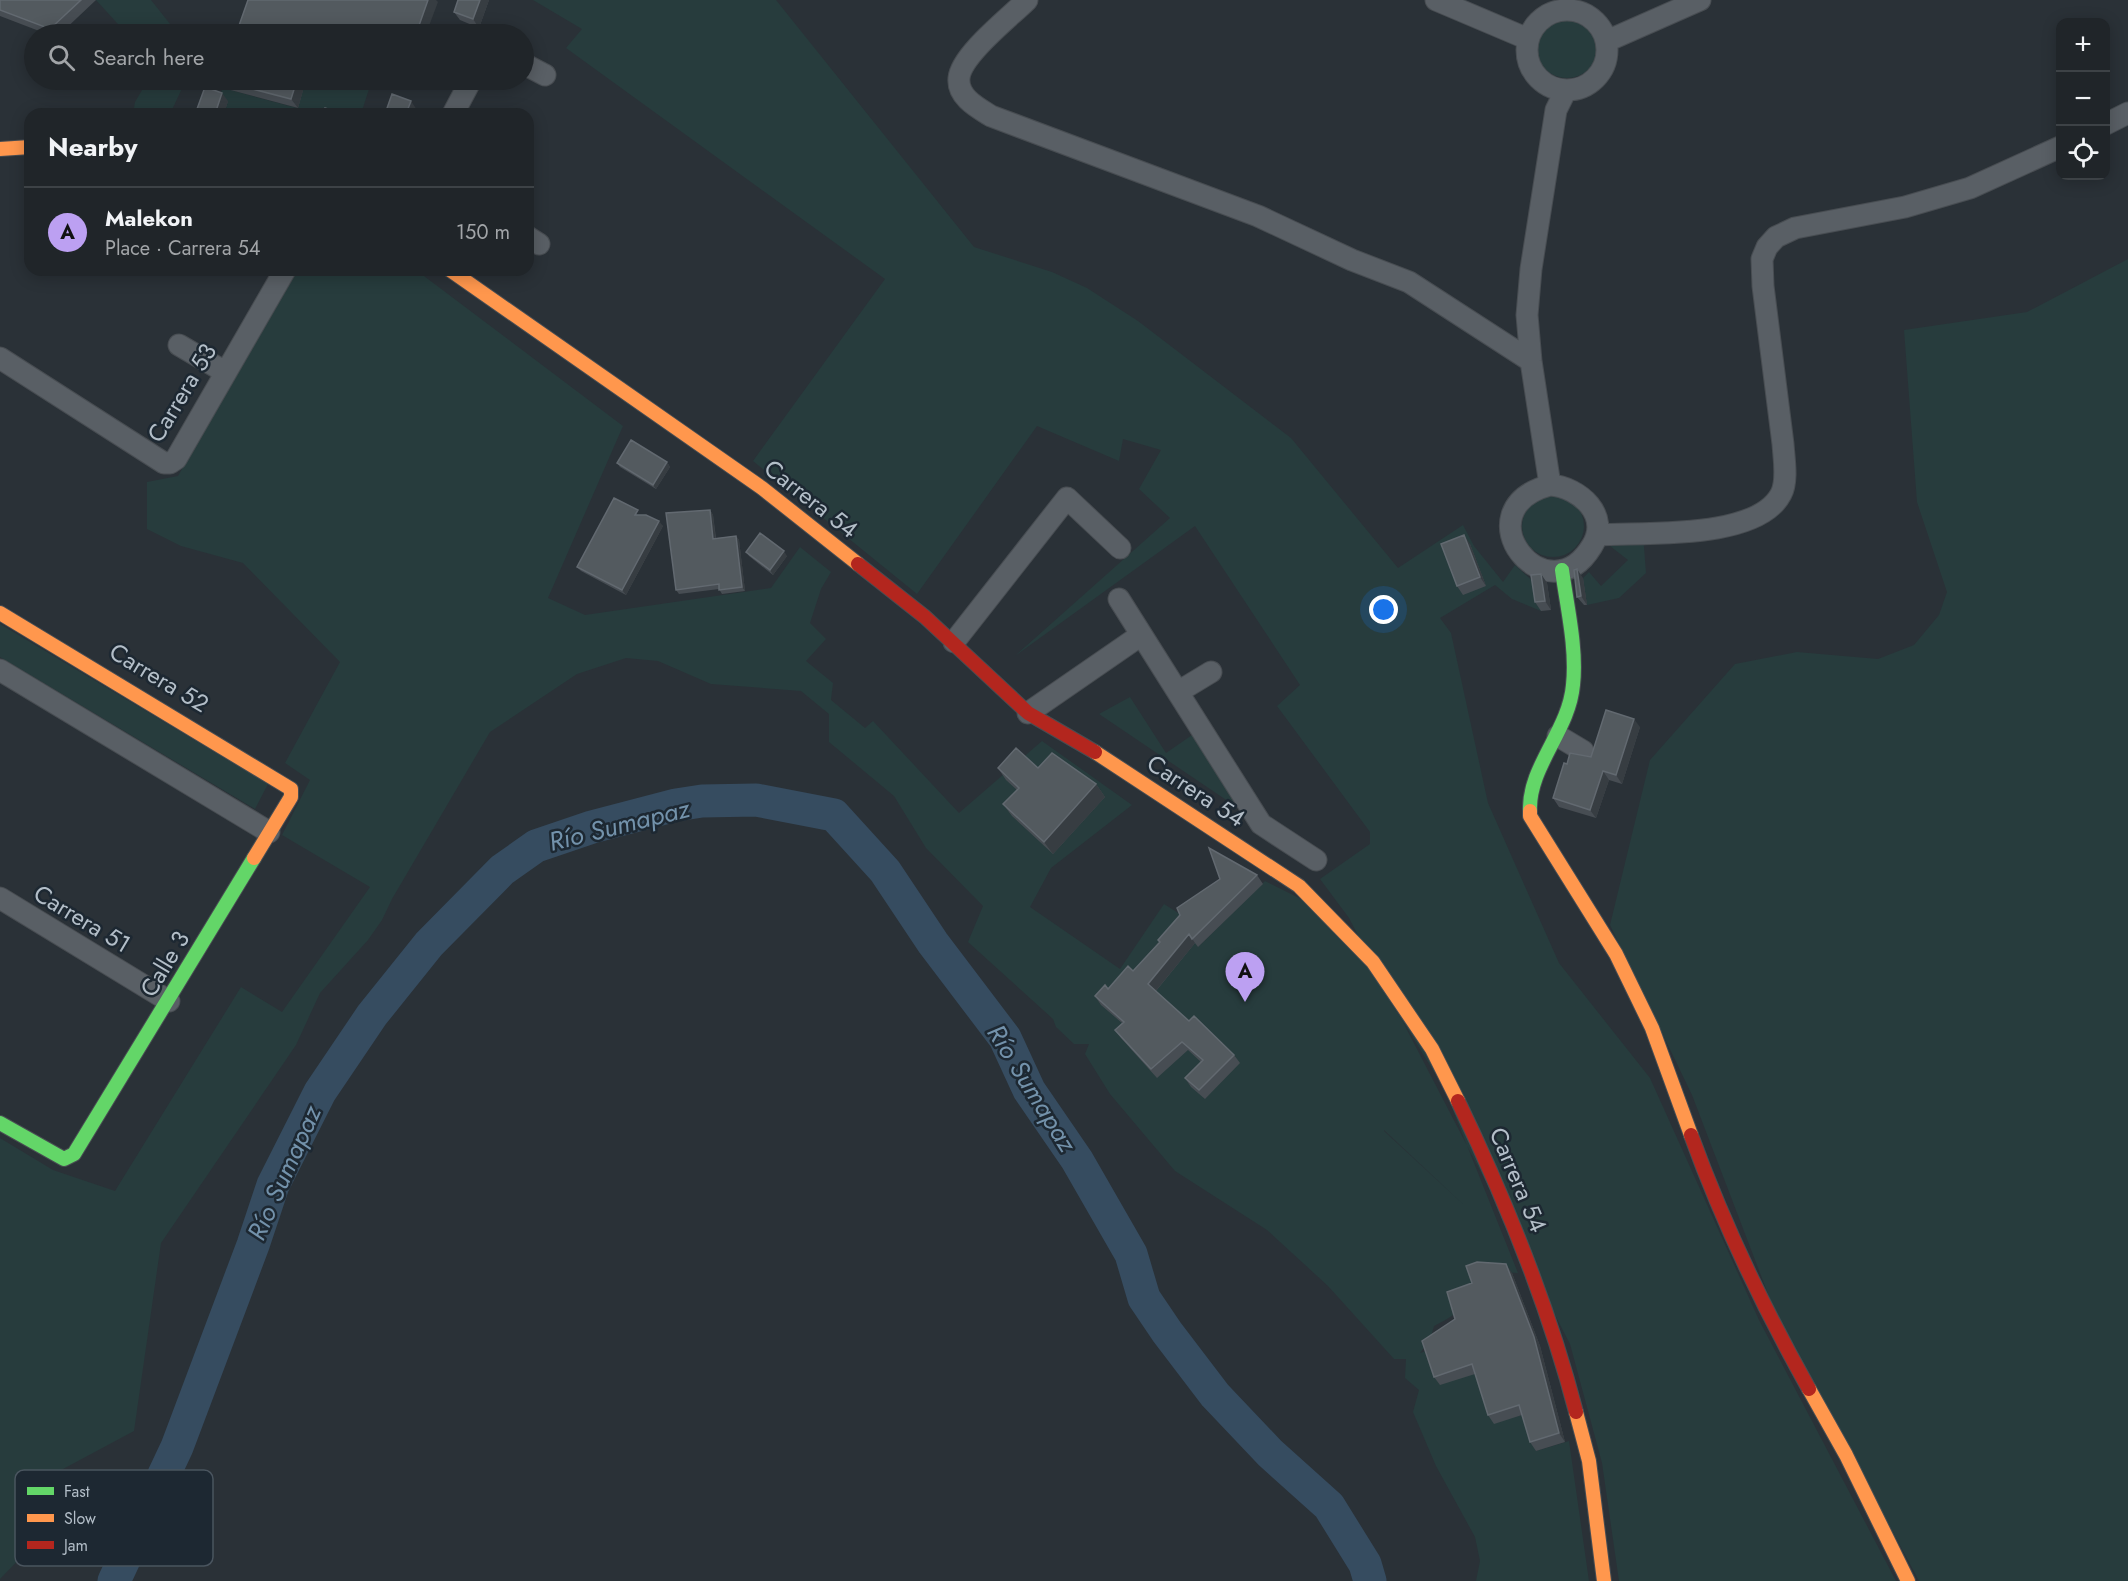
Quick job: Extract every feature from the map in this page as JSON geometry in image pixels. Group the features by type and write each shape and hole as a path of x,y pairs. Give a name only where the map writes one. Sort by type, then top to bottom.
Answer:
{"street":[{"path":"1027,0 964,64 959,79 963,93 975,106 991,116 1258,216 1352,260 1409,282 1531,361"},
{"path":"1436,0 1528,39"},
{"path":"1607,41 1700,0"},
{"path":"1567,9 1582,12 1594,19 1603,30 1607,41 1608,53 1603,68 1594,80 1581,88 1566,90 1552,88 1539,79 1530,67 1526,52 1528,39 1534,26 1547,14 1567,9"},
{"path":"534,69 545,75"},
{"path":"456,108 466,90"},
{"path":"1550,485 1531,361 1527,315 1531,269 1556,110 1566,90"},
{"path":"2110,122 2128,113"},
{"path":"0,149 24,147"},
{"path":"1598,535 1701,530 1741,525 1759,517 1772,507 1782,492 1783,444 1763,286 1762,259 1776,237 1795,228 1905,207 1970,188 2056,149"},
{"name":"Carrera 53","path":"0,358 164,463 170,464 176,459 281,276"},
{"name":"Carrera 54","path":"459,276 762,488 954,642 1028,713 1103,757 1299,886 1373,962 1432,1049 1495,1178 1557,1340 1589,1461 1604,1581"},
{"path":"179,345 225,372"},
{"path":"1550,485 1574,490 1583,497 1598,523 1598,535 1586,556 1562,570 1548,571 1535,567 1523,559 1515,548 1511,534 1511,520 1520,502 1536,489 1550,485"},
{"path":"954,642 1067,498 1120,548"},
{"path":"1562,570 1570,628 1573,686 1558,736 1539,768 1529,794 1530,816 1616,954 1652,1028 1706,1177 1766,1312 1846,1455 1908,1581"},
{"path":"1119,599 1261,824 1316,860"},
{"name":"Carrera 52","path":"0,613 291,789"},
{"path":"1028,713 1142,635"},
{"path":"0,670 268,832"},
{"path":"1178,692 1211,672"},
{"path":"1558,736 1583,751"},
{"name":"Calle 3","path":"0,1123 64,1159 70,1158 169,1001 291,797 291,789"},
{"name":"Carrera 51","path":"0,898 169,1001"}],"green space":[{"path":"96,0 151,0 170,24 118,24"},
{"path":"533,0 776,0 974,247 1052,272 1087,288 1138,321 1291,438 1398,568 1463,525 1474,546 1503,582 1515,565 1538,586 1541,611 1512,599 1495,585 1440,618 1451,633 1488,803 1559,963 1650,1078 1759,1320 1896,1581 1619,1581 1602,1463 1570,1344 1349,918 1320,879 1370,844 1370,832 1277,706 1300,685 1195,526 1015,656 1170,518 1139,489 1161,450 1123,439 1119,461 1037,426 917,594 753,461 885,279 566,48 582,29"},
{"path":"1561,16 1573,16 1589,25 1596,35 1598,47 1596,59 1589,69 1573,78 1561,78 1550,73 1541,64 1536,53 1536,41 1541,30 1550,21"},
{"path":"142,90 181,90 173,108 134,108"},
{"path":"222,90 230,90 297,108 226,108 228,101 218,98"},
{"path":"303,90 369,90 363,108 297,108"},
{"path":"2128,259 2128,1581 1919,1581 1773,1307 1692,1095 1610,925 1650,760 1735,664 1797,652 1878,659 1914,645 1939,615 1947,592 1917,502 1904,330 2027,312"},
{"path":"295,276 424,276 623,426 548,598 585,615 771,588 800,547 831,572 821,589 810,623 826,639 806,661 833,683 831,700 865,728 873,721 959,813 1042,741 1132,805 1051,868 1030,907 1120,969 1164,904 1183,916 1198,947 1265,881 1307,902 1366,962 1444,1088 1518,1273 1483,1271 1472,1298 1460,1311 1434,1326 1430,1340 1420,1353 1429,1350 1474,1361 1494,1423 1525,1414 1536,1451 1569,1441 1589,1581 1476,1581 1480,1561 1475,1537 1436,1466 1413,1412 1419,1390 1405,1378 1406,1359 1394,1359 1328,1286 1267,1230 1175,1171 1110,1094 1085,1054 1089,1044 1074,1044 1056,1027 1053,1019 968,942 983,906 926,848 894,796 829,742 829,714 801,691 711,684 658,661 626,658 577,674 490,732 382,920 368,940 320,993 296,1045 161,1243 134,1431 61,1470 15,1470 15,1563 0,1579 0,1138 53,1170 115,1191 241,987 282,1012 370,887 282,835 310,780 285,763 340,662 243,563 181,546 147,529 147,482 178,476","holes":["1384,1130 1465,1206 1384,1131"]},
{"path":"1553,495 1570,500 1575,504 1579,509 1584,526 1579,543 1575,548 1570,552 1553,557 1536,552 1531,548 1527,543 1522,526 1527,509 1531,504 1536,500"},
{"path":"1643,534 1646,573 1619,598 1587,605 1583,578 1589,572 1601,586 1628,560 1610,546 1615,535"},
{"path":"0,624 268,784 255,809 0,657"},
{"path":"1130,697 1166,753 1195,733 1247,814 1099,714"}],"building":[{"path":"0,0 81,0 55,24 37,24 0,10"},
{"path":"248,0 428,0 420,24 240,24"},
{"path":"458,0 480,0 473,19 454,12"},
{"path":"204,90 222,93 217,108 197,108"},
{"path":"256,90 294,90 291,99"},
{"path":"392,94 411,101 408,108 387,108"},
{"path":"631,440 667,462 653,485 617,463"},
{"path":"614,498 638,510 635,515 646,515 659,521 622,590 577,567"},
{"path":"710,510 713,539 736,536 742,587 719,590 719,584 676,590 666,513"},
{"path":"760,533 784,551 770,570 746,552"},
{"path":"1464,535 1480,577 1457,586 1441,544"},
{"path":"1577,569 1581,596 1577,597 1574,570"},
{"path":"1541,574 1545,601 1535,602 1531,575"},
{"path":"1606,710 1634,719 1616,775 1603,771 1590,810 1553,798 1564,763 1567,764 1570,753 1591,757"},
{"path":"1016,748 1038,768 1052,753 1096,784 1044,842 1003,804 1019,788 998,768"},
{"path":"1209,848 1257,875 1192,939 1189,934 1148,984 1189,1021 1194,1016 1234,1055 1199,1090 1185,1078 1203,1060 1182,1042 1151,1069 1115,1030 1124,1022 1095,996 1105,985 1108,989 1128,966 1133,971 1160,942 1158,940 1180,915 1177,908 1220,879"},
{"path":"1477,1262 1506,1264 1534,1337 1559,1433 1530,1442 1519,1405 1488,1415 1472,1364 1434,1377 1422,1341 1455,1319 1447,1292 1472,1283 1466,1266"}],"waterway":[{"name":"Río Sumapaz","path":"166,1470 177,1447 253,1245 273,1185 320,1092 372,1015 429,944 502,870 536,846 592,827 676,805 702,801 756,800 834,815 885,871 933,943 1005,1038 1029,1090 1077,1160 1131,1254 1144,1298 1167,1332 1215,1395 1270,1453 1329,1506 1365,1564 1370,1581"},
{"name":"Río Sumapaz","path":"114,1581 121,1566"}],"traffic: fast":[{"path":"1530,811 1535,779 1564,718 1573,685 1573,642 1562,570"},
{"path":"0,1123 64,1159 74,1154 254,858"}],"traffic: slow":[{"path":"0,149 24,147"},
{"path":"459,276 762,488 858,564"},
{"path":"0,613 291,789 291,797 254,858"},
{"path":"1095,752 1299,886 1373,962 1432,1049 1458,1101"},
{"path":"1530,811 1530,816 1616,954 1652,1028 1691,1135"},
{"path":"1809,1389 1846,1455 1908,1581"},
{"path":"1576,1412 1589,1461 1604,1581"}],"traffic: jam":[{"path":"858,564 925,617 1028,713 1095,752"},
{"path":"1458,1101 1493,1177 1539,1293 1576,1412"},
{"path":"1691,1135 1716,1200 1745,1264 1809,1389"}],"place":[{"name":"Malekon","path":"1245,1002"}]}
